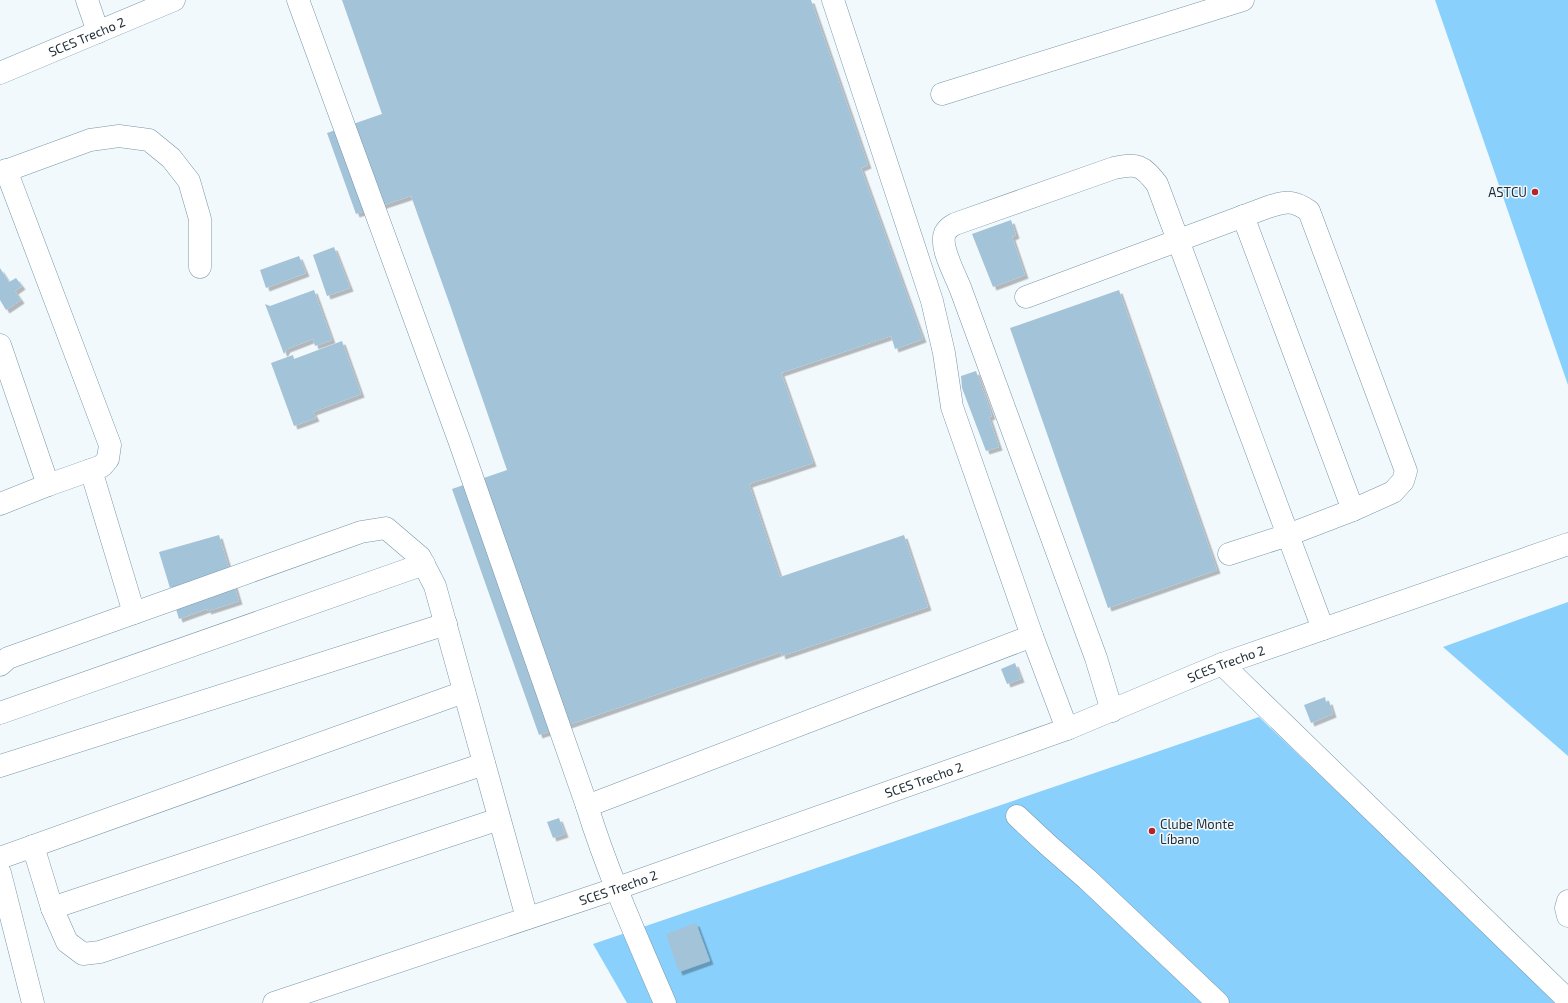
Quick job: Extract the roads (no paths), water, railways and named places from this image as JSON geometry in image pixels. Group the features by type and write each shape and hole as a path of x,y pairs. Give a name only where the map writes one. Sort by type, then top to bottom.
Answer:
{"street":[{"path":"87,0 98,32"},
{"name":"SCES Trecho 2","path":"0,73 174,0"},
{"path":"298,0 456,433 599,847 665,1003"},
{"path":"833,0 932,301 944,353 952,407 1032,636 1067,729"},
{"path":"942,94 1243,0"},
{"path":"0,504 102,466 108,459 110,445 3,171 90,140 119,136 149,140 171,158 188,181 200,219 200,267"},
{"path":"1112,711 1096,658 964,298 946,253 943,240 946,231 954,224 1114,168 1127,165 1138,166 1146,171 1157,184 1323,629"},
{"path":"1026,297 1243,216 1285,202 1298,203 1309,211 1406,471 1403,481 1393,492 1353,510 1288,535 1229,554"},
{"path":"1243,216 1353,510"},
{"path":"0,345 48,485"},
{"path":"91,470 134,613"},
{"path":"0,664 8,658 362,532 386,528 420,557 435,586 527,918"},
{"name":"SCES Trecho 2","path":"274,1003 616,889 1067,729 1222,664 1568,544"},
{"path":"0,713 424,564"},
{"path":"0,766 446,624"},
{"path":"586,806 1032,636"},
{"path":"1222,664 1568,1000"},
{"path":"0,858 464,692"},
{"path":"52,908 484,764"},
{"path":"1017,816 1048,846 1093,884 1218,1003"},
{"path":"33,846 52,908 67,942 83,954 100,952 499,819"},
{"path":"0,873 34,1003"},
{"path":"1568,901 1566,908 1568,916"}],"place":[{"name":"ASTCU","path":"1535,192"},
{"name":"Clube Monte Líbano","path":"1152,831"}]}
